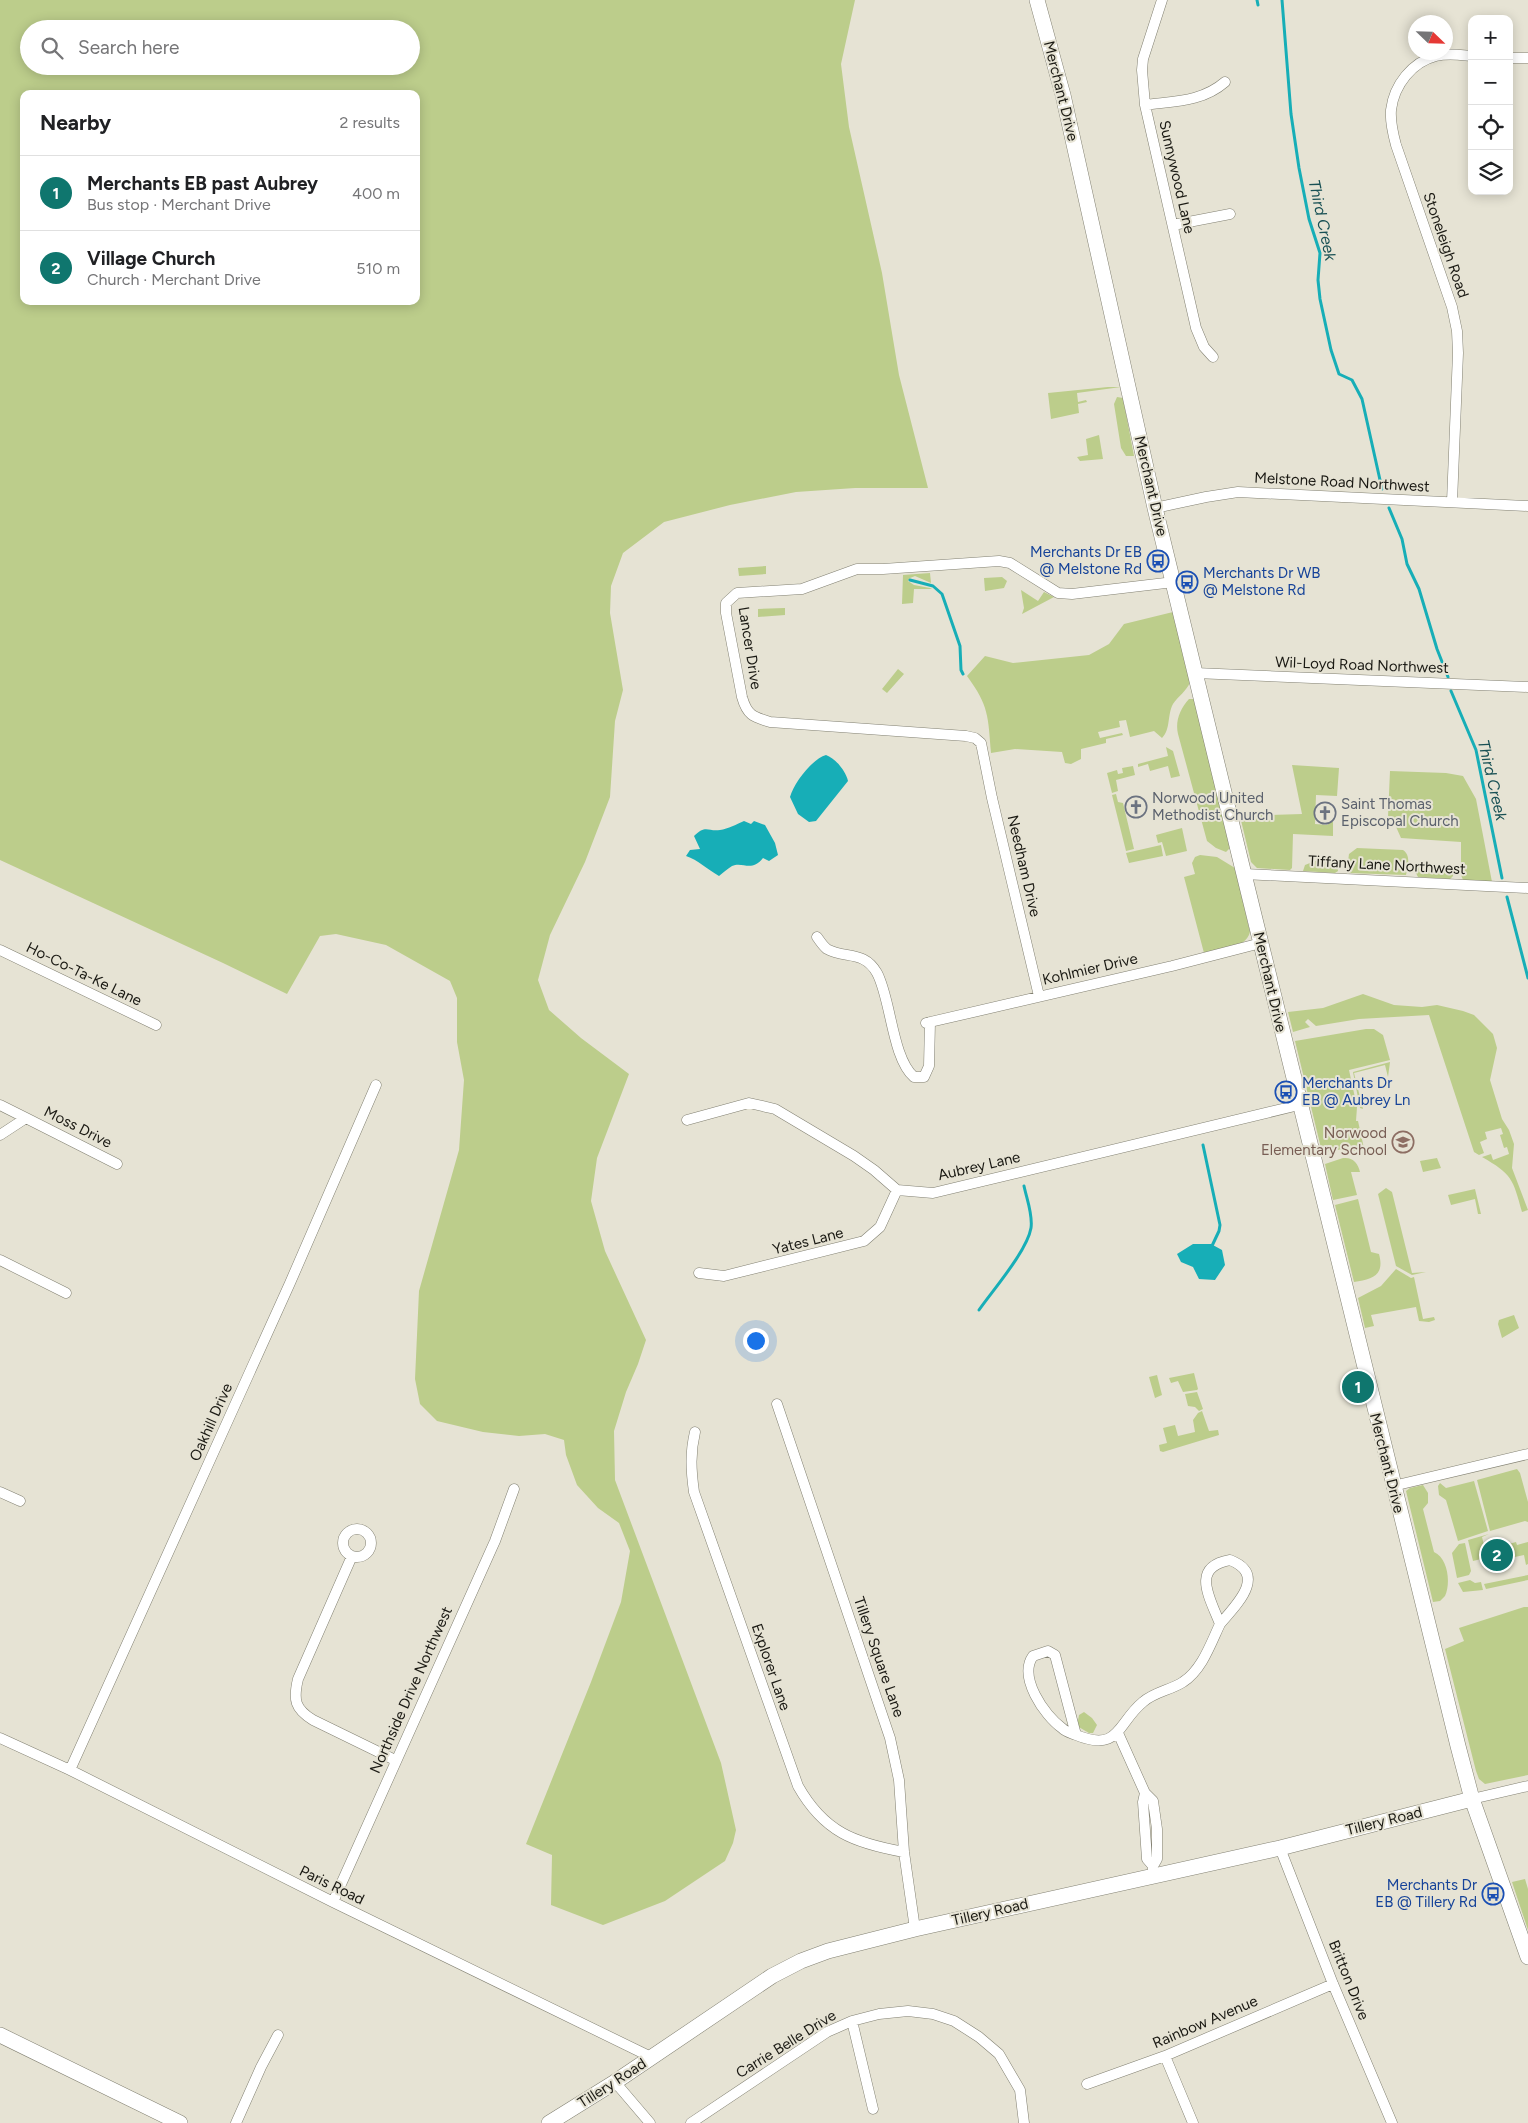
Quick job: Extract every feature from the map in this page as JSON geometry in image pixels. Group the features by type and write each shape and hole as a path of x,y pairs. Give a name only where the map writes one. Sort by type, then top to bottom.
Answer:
{"main road":[{"name":"Merchant Drive","path":"1037,0 1063,95 1195,673 1393,1486 1472,1799 1528,1957"},
{"name":"Tillery Road","path":"549,2123 615,2082 772,1976 801,1961 854,1944 1153,1871 1280,1848 1472,1799"},
{"path":"0,2035 180,2123"}],"street":[{"name":"Sunnywood Lane","path":"1162,0 1143,59 1142,70 1146,105 1196,328 1204,347 1213,357"},
{"name":"Stoneleigh Road","path":"1452,502 1458,352 1457,331 1452,308 1396,145 1391,124 1391,110 1399,85 1415,67 1428,59 1438,56 1468,56"},
{"path":"1513,58 1528,58"},
{"path":"1146,105 1203,96 1225,82"},
{"path":"1173,225 1230,214"},
{"name":"Melstone Road Northwest","path":"1156,508 1234,492 1528,506"},
{"name":"Lancer Drive","path":"981,743 975,738 966,736 770,722 752,716 745,709 742,697 726,604 737,594 802,589 856,569 883,569 999,561 1010,563 1058,593 1072,594 1174,582"},
{"name":"Wil-Loyd Road Northwest","path":"1195,673 1528,687"},
{"name":"Needham Drive","path":"981,743 1039,996"},
{"name":"Tiffany Lane Northwest","path":"1244,874 1528,888"},
{"name":"Kohlmier Drive","path":"817,937 825,948 861,958 876,972 904,1064 914,1077 924,1077 929,1066 928,1022 1172,966 1261,943"},
{"name":"Ho-Co-Ta-Ke Lane","path":"0,950 156,1024"},
{"name":"Oakhill Drive","path":"70,1770 290,1283 376,1085"},
{"path":"687,1120 749,1103 775,1109 854,1156 897,1190"},
{"path":"0,1105 26,1118"},
{"name":"Aubrey Lane","path":"897,1190 933,1192 1299,1105"},
{"name":"Moss Drive","path":"0,1135 26,1118 117,1164"},
{"name":"Yates Lane","path":"699,1273 724,1276 864,1241 880,1227 897,1190"},
{"path":"0,1260 66,1293"},
{"name":"Tillery Square Lane","path":"777,1404 885,1718 899,1780 904,1852 915,1929"},
{"name":"Explorer Lane","path":"695,1432 690,1469 694,1492 798,1786 806,1800 817,1813 843,1834 875,1847 904,1852"},
{"path":"1393,1486 1528,1454"},
{"name":"Northside Drive Northwest","path":"333,1902 395,1760 495,1541 514,1489"},
{"path":"0,1492 20,1501"},
{"path":"352,1556 298,1679 294,1693 296,1704 303,1714 313,1720 395,1760"},
{"path":"1076,1735 1055,1655 1048,1651 1033,1656 1029,1668 1035,1696 1052,1721 1064,1730 1076,1735 1100,1741 1118,1733 1141,1703 1150,1696 1185,1681 1196,1669 1220,1624 1241,1600 1248,1579 1247,1570 1242,1565 1230,1560 1217,1562 1208,1571 1205,1578 1206,1587 1220,1624"},
{"path":"1118,1733 1145,1793 1143,1802 1147,1859 1153,1871"},
{"name":"Paris Road","path":"0,1738 70,1770 333,1902 651,2057"},
{"path":"1472,1799 1528,1786"},
{"name":"Britton Drive","path":"1280,1848 1333,1984 1392,2123"},
{"name":"Rainbow Avenue","path":"1087,2084 1164,2056 1333,1984"},
{"name":"Carrie Belle Drive","path":"690,2123 827,2032 852,2021 879,2014 908,2011 933,2014 954,2022 979,2037 1000,2054 1020,2090 1024,2123"},
{"path":"852,2021 873,2109"},
{"path":"236,2123 260,2067 278,2035"},
{"path":"1164,2056 1193,2123"},
{"path":"615,2082 650,2123"}],"green space":[{"path":"0,0 855,0 841,64 849,127 882,273 899,375 928,488 855,488 796,492 730,505 664,522 623,553 611,586 610,613 623,690 615,721 610,797 585,862 550,935 538,980 549,1010 581,1038 629,1074 597,1158 591,1201 605,1251 646,1340 626,1392 614,1431 615,1480 721,1763 736,1830 733,1843 725,1861 665,1901 603,1925 551,1905 552,1855 526,1844 621,1602 630,1551 619,1523 598,1508 577,1485 566,1455 564,1440 545,1434 519,1436 483,1432 437,1421 420,1404 415,1379 419,1291 459,1150 464,1080 457,1042 457,998 450,981 386,945 336,934 320,936 287,994 0,860"},
{"path":"1121,387 1077,393 1078,402 1086,400 1087,402 1078,404 1079,413 1051,419 1048,393"},
{"path":"1117,397 1123,398 1134,456 1126,456 1121,448 1114,404"},
{"path":"1099,435 1103,459 1080,461 1077,457 1088,455 1086,439"},
{"path":"766,566 766,574 739,576 738,568"},
{"path":"930,573 931,583 915,576 908,581 914,585 932,589 914,589 913,603 902,604 903,575"},
{"path":"1002,577 1007,581 1004,588 985,591 984,578"},
{"path":"1021,590 1038,601 1044,592 1054,597 1022,614 1024,608"},
{"path":"785,608 785,615 758,617 758,609"},
{"path":"1173,612 1190,682 1173,704 1167,730 1162,738 1154,731 1130,737 1126,720 1119,721 1120,727 1098,732 1100,738 1122,733 1123,735 1106,739 1106,743 1081,749 1081,759 1071,764 1065,763 1062,752 1015,749 991,753 986,712 980,695 967,676 985,656 1013,663 1089,655 1109,644 1124,624"},
{"path":"898,669 904,674 887,693 882,689"},
{"path":"1189,699 1194,699 1230,848 1226,852 1216,848 1207,841 1178,734 1177,724 1179,715"},
{"path":"1166,747 1173,751 1180,776 1171,778 1168,766 1150,771 1148,764 1138,767 1138,764 1168,756"},
{"path":"1292,765 1339,768 1337,796 1316,795 1315,824 1328,825 1328,821 1333,822 1333,836 1293,834 1292,868 1290,870 1257,868 1251,862 1239,812 1266,815 1302,814"},
{"path":"1133,766 1135,775 1116,780 1118,791 1112,793 1107,773 1117,770 1118,774 1123,773 1122,768"},
{"path":"1390,771 1446,773 1463,776 1476,799 1492,882 1463,880 1461,875 1461,842 1401,838 1393,820 1388,817"},
{"path":"1116,794 1118,802 1123,803 1134,849 1126,851 1112,795"},
{"path":"1182,828 1187,851 1166,856 1162,842 1158,843 1156,835"},
{"path":"1161,845 1163,856 1129,863 1126,853"},
{"path":"1357,848 1403,850 1408,858 1406,875 1349,873 1347,869 1349,854"},
{"path":"1200,855 1217,857 1235,868 1250,932 1247,938 1237,946 1204,953 1184,877 1195,874 1192,863 1195,857"},
{"path":"1315,861 1337,863 1338,871 1335,873 1303,871 1305,865"},
{"path":"1416,867 1453,869 1453,876 1450,879 1418,877 1415,871"},
{"path":"1363,994 1394,1005 1422,1007 1437,1005 1463,1011 1474,1015 1493,1034 1497,1048 1490,1080 1502,1119 1509,1130 1514,1144 1512,1168 1528,1210 1522,1212 1513,1185 1505,1173 1482,1157 1491,1154 1493,1160 1509,1154 1507,1147 1504,1148 1500,1135 1503,1134 1501,1128 1485,1132 1487,1139 1480,1142 1484,1153 1479,1155 1474,1152 1429,1015 1359,1019 1316,1026 1308,1019 1305,1022 1310,1027 1293,1032 1288,1012 1323,1008"},
{"path":"1374,1029 1383,1035 1390,1060 1349,1070 1357,1107 1356,1121 1358,1121 1365,1153 1362,1155 1348,1149 1322,1152 1295,1041"},
{"path":"1390,1062 1388,1077 1385,1065 1354,1073 1363,1109 1360,1108 1353,1072"},
{"path":"1343,1158 1352,1160 1359,1169 1360,1172 1351,1172 1357,1195 1333,1200 1325,1164"},
{"path":"1437,1158 1441,1168 1423,1172 1420,1161"},
{"path":"1386,1188 1392,1192 1412,1273 1426,1272 1412,1275 1396,1266 1378,1194"},
{"path":"1475,1189 1481,1214 1478,1214 1475,1199 1451,1205 1448,1195"},
{"path":"1358,1199 1371,1252 1379,1254 1380,1267 1376,1275 1371,1278 1354,1282 1335,1205"},
{"path":"1396,1269 1411,1278 1414,1277 1423,1319 1434,1317 1435,1320 1429,1322 1419,1321 1416,1307 1371,1315 1374,1326 1365,1328 1358,1298 1381,1286"},
{"path":"1514,1315 1519,1328 1502,1338 1498,1324 1499,1320"},
{"path":"1194,1373 1197,1390 1183,1392 1178,1381 1171,1383 1169,1378"},
{"path":"1157,1375 1162,1395 1155,1398 1149,1377"},
{"path":"1197,1392 1203,1409 1199,1411 1195,1407 1188,1406 1185,1394"},
{"path":"1202,1411 1209,1431 1218,1430 1219,1435 1163,1452 1160,1451 1159,1445 1167,1443 1163,1428 1175,1425 1178,1436 1195,1432 1193,1420"},
{"path":"1517,1469 1520,1473 1528,1502 1528,1522 1525,1521 1490,1531 1477,1480"},
{"path":"1474,1481 1488,1531 1458,1541 1446,1500 1439,1495 1438,1486 1440,1483 1446,1488"},
{"path":"1423,1485 1428,1493 1428,1503 1423,1509 1434,1552 1439,1555 1445,1565 1448,1578 1445,1596 1440,1601 1433,1602 1406,1491"},
{"path":"1489,1534 1482,1537 1485,1549 1492,1549 1493,1556 1473,1561 1468,1540"},
{"path":"1516,1542 1517,1545 1528,1542 1528,1564 1526,1565 1524,1555 1501,1560 1498,1547"},
{"path":"1465,1543 1471,1571 1469,1575 1457,1578 1452,1553 1459,1544"},
{"path":"1528,1575 1528,1580 1486,1589 1484,1584"},
{"path":"1470,1580 1475,1583 1481,1582 1483,1590 1463,1592 1458,1583"},
{"path":"1528,1607 1528,1775 1485,1784 1479,1779 1476,1771 1445,1649 1464,1641 1459,1628"},
{"path":"1084,1712 1097,1725 1093,1733 1089,1733 1077,1726 1079,1715"},
{"path":"1525,1879 1528,1889 1528,1930 1512,1882"}],"water":[{"path":"826,755 840,765 848,781 816,821 809,822 798,814 790,797 795,785 804,772 815,761"},
{"path":"744,821 751,824 754,821 765,825 775,843 778,855 769,861 763,858 751,866 732,866 719,876 699,862 686,856 690,850 700,849 694,836 701,830 723,829"},
{"path":"1193,1244 1211,1244 1222,1250 1225,1265 1215,1280 1199,1279 1193,1267 1181,1262 1177,1254"}],"waterway":[{"path":"1257,0 1258,5"},
{"name":"Third Creek","path":"1282,0 1291,114 1299,168 1309,219 1320,253 1318,280 1320,299 1331,350 1339,374 1352,380 1362,399 1382,489"},
{"name":"Third Creek","path":"1389,508 1402,539 1407,564 1419,589 1437,649 1448,677"},
{"path":"910,580 933,586 942,594 960,646 961,670 963,674"},
{"name":"Third Creek","path":"1451,691 1476,750 1502,878"},
{"name":"Third Creek","path":"1507,897 1528,978"},
{"path":"1203,1145 1220,1225 1211,1248"},
{"path":"979,1310 1016,1259 1028,1237 1031,1228 1031,1218 1024,1186"}],"place":[{"name":"Merchants Dr EB @ Melstone Rd","path":"1158,561"},
{"name":"Merchants Dr WB @ Melstone Rd","path":"1187,582"},
{"name":"Norwood United Methodist Church","path":"1136,807"},
{"name":"Saint Thomas Episcopal Church","path":"1325,813"},
{"name":"Merchants Dr EB @ Aubrey Ln","path":"1286,1092"},
{"name":"Norwood Elementary School","path":"1403,1142"},
{"name":"Merchants EB past Aubrey","path":"1358,1387"},
{"name":"Village Church","path":"1497,1555"},
{"name":"Merchants Dr EB @ Tillery Rd","path":"1493,1894"}]}
